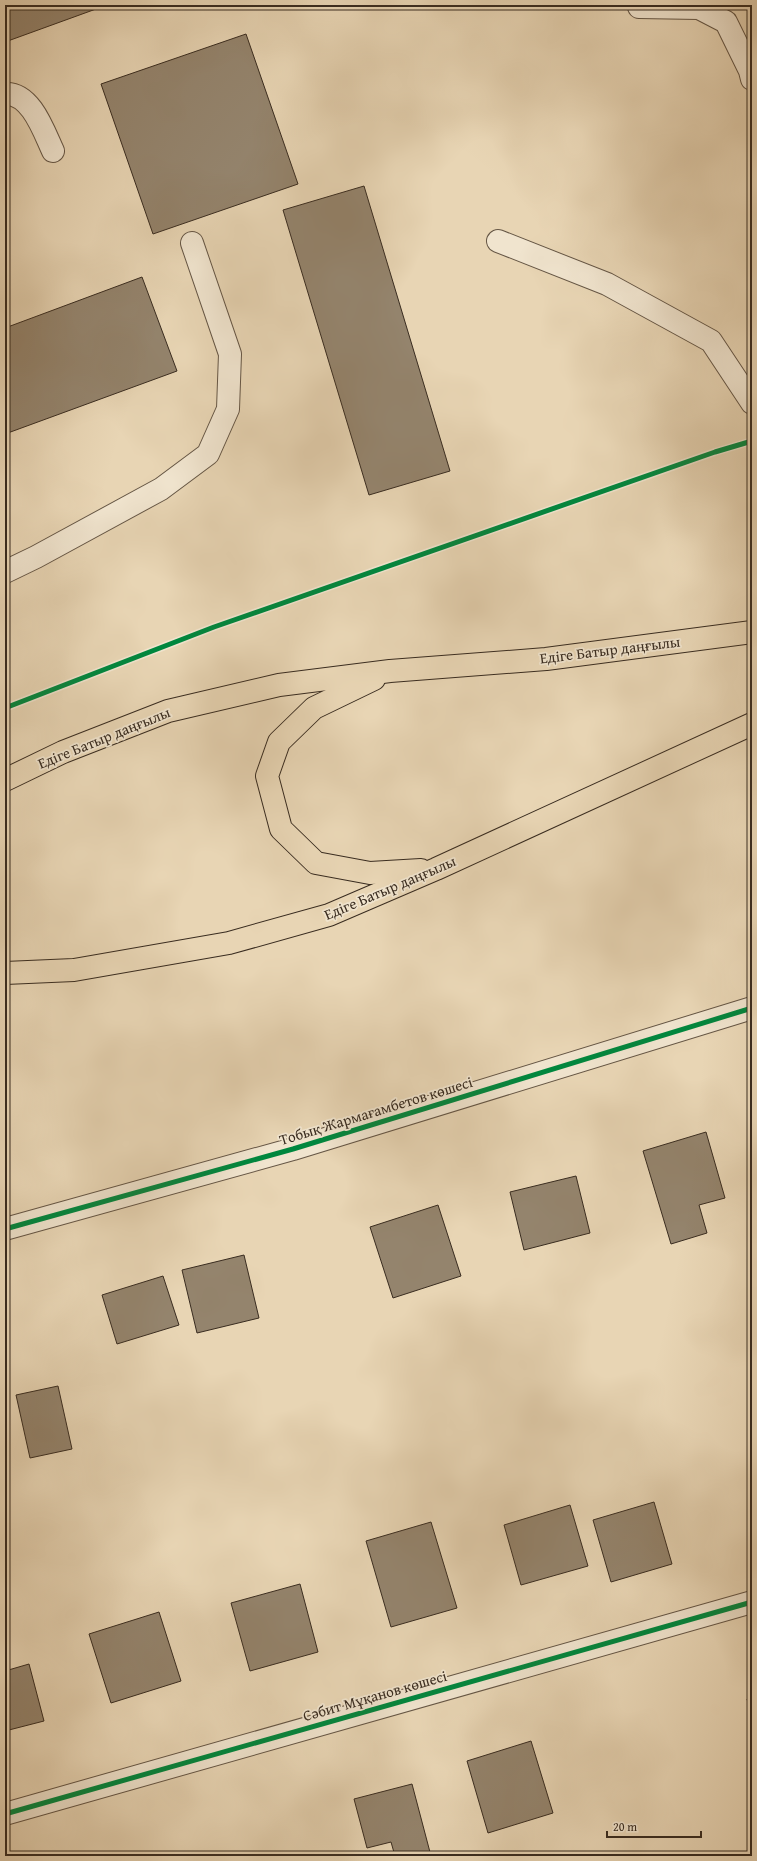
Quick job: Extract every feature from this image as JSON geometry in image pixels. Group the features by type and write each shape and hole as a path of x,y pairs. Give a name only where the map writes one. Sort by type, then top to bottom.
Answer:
{"main road":[{"name":"Едіге Батыр даңғылы","path":"5,780 64,752 168,711 279,685 390,671 546,659 752,632"},
{"path":"390,671 314,708 279,742 267,776 281,829 316,863 370,873 436,869"},
{"name":"Едіге Батыр даңғылы","path":"5,973 74,970 229,944 329,915 436,869 752,724"}],"street":[{"path":"639,7 699,8 726,22 750,71 752,79"},
{"path":"5,94 10,93 29,104 53,151"},
{"path":"498,241 608,284 711,340 752,402"},
{"path":"5,572 36,557 161,489 208,454 228,409 230,354 192,243"},
{"name":"Тобық Жармағамбетов көшесі","path":"5,1229 293,1149 752,1008"},
{"name":"Сәбит Мұқанов көшесі","path":"5,1814 752,1602"}],"building":[{"path":"5,5 107,5 5,42"},
{"path":"246,34 298,184 153,234 101,84"},
{"path":"364,186 450,471 369,495 283,210"},
{"path":"142,277 177,371 5,434 5,328"},
{"path":"706,1132 725,1198 699,1205 707,1233 671,1244 643,1151"},
{"path":"576,1176 590,1233 524,1250 510,1192"},
{"path":"438,1205 461,1276 393,1298 370,1227"},
{"path":"244,1255 259,1318 197,1333 182,1270"},
{"path":"163,1276 179,1325 117,1344 102,1295"},
{"path":"58,1386 72,1449 30,1458 16,1395"},
{"path":"654,1502 672,1564 611,1582 593,1520"},
{"path":"570,1505 588,1566 521,1585 504,1525"},
{"path":"431,1522 457,1608 391,1627 366,1541"},
{"path":"300,1584 318,1652 250,1671 231,1603"},
{"path":"159,1612 181,1681 111,1703 89,1634"},
{"path":"29,1664 44,1721 5,1731 5,1671"},
{"path":"752,1697 752,1717 747,1699"},
{"path":"531,1741 553,1813 488,1833 467,1761"},
{"path":"412,1784 431,1856 395,1856 391,1842 367,1848 354,1799"}],"cycle path":[{"path":"5,708 214,627 715,452 752,441"},
{"path":"5,1229 293,1149 752,1008"},
{"path":"5,1814 752,1602"}]}
